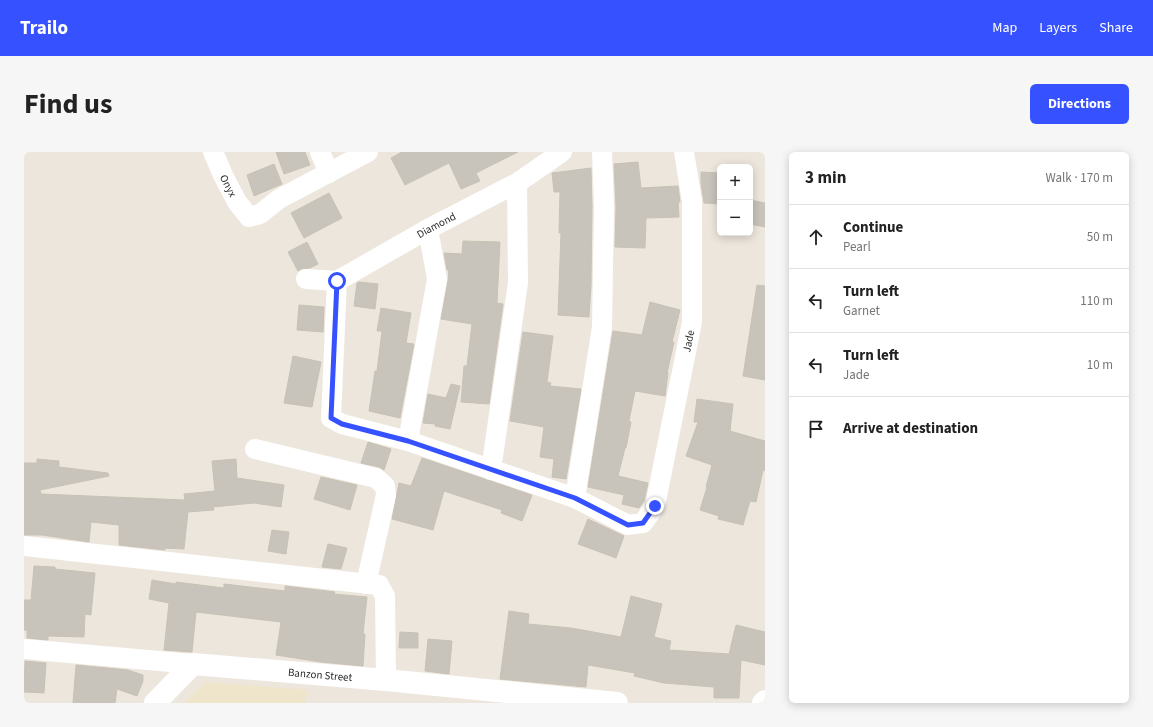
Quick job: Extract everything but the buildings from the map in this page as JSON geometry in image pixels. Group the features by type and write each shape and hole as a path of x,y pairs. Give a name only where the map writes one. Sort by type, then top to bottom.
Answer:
{"street":[{"name":"Onyx","path":"213,152 237,202 249,217 260,214 279,199 329,173"},
{"path":"320,152 329,173 368,152"},
{"name":"Diamond","path":"337,281 428,229 516,183 562,152"},
{"path":"306,279 337,281 331,418 342,424 408,441 575,498 602,327 604,207 602,152"},
{"name":"Jade","path":"575,498 628,525 643,523 655,506 692,322 692,201 684,152"},
{"path":"492,470 518,283 516,183"},
{"path":"408,441 437,279 428,229"},
{"path":"255,449 376,478 385,486 386,495 366,584"},
{"path":"24,546 379,585 384,596 386,680"},
{"name":"Banzon Street","path":"24,649 386,680 512,698 617,703"},
{"path":"155,703 193,664"}],"shaded area":[{"path":"206,682 308,690 305,703 184,703"}],"route":[{"path":"337,281 331,418 342,424 408,441 575,498 628,525 643,523 655,506"}]}
